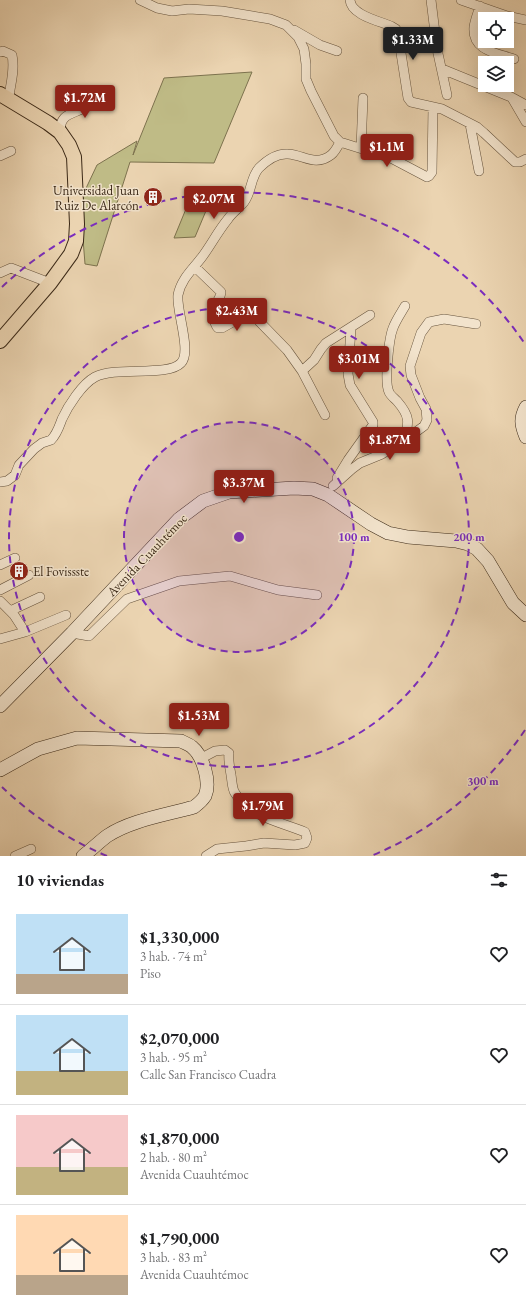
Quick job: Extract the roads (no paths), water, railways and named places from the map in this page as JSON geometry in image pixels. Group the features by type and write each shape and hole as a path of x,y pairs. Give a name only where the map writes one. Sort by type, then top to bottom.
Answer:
{"main road":[{"path":"0,341 50,283 71,254 76,241 77,224 74,157 69,145 60,132 5,97"},
{"path":"526,407 522,415 522,428 526,437"},
{"name":"Avenida Cuauhtémoc","path":"0,706 72,633 178,519 203,501 229,492 294,488 331,491 371,524 388,533 408,537 456,541 468,544 477,549 488,561 513,603 526,615"},
{"path":"0,770 38,749 77,738 181,741 195,750 206,772 208,783 205,795 200,803 194,807 142,821 121,829 108,836 83,856"}],"street":[{"path":"140,0 157,8 172,11 189,9 222,11 270,20 286,25 320,45 337,51"},
{"path":"350,0 352,7 357,12 396,29 408,98 410,102 442,109 484,133 515,162 520,162 526,159"},
{"path":"431,0 437,49 448,95"},
{"path":"461,0 507,16 526,20"},
{"path":"480,6 474,28 478,44 484,49 505,56"},
{"path":"286,25 298,37 304,49 306,79 334,136 340,142 391,158 427,177 432,172 433,107"},
{"path":"0,52 3,51 12,55 13,62 13,74 9,96 5,97"},
{"path":"442,69 511,97 526,105"},
{"path":"511,97 526,122"},
{"path":"361,148 363,98"},
{"path":"60,132 62,119 69,114 84,109 96,102"},
{"path":"470,124 479,171"},
{"path":"0,482 7,481 15,475 19,465 34,449 42,443 51,440 59,428 62,418 79,392 96,376 120,371 152,371 171,368 181,364 185,357 183,328 178,296 181,286 228,218 246,199 257,170 272,158 288,154 312,161 322,159 332,154 340,142"},
{"path":"0,156 11,151"},
{"path":"195,267 221,292 215,308 215,326 222,328 246,314 252,314 287,350 302,372 325,415"},
{"path":"0,273 11,268 50,283"},
{"path":"405,306 393,328 390,340 387,382 389,392 407,415 409,424 405,440"},
{"path":"302,372 314,360 326,342 370,315"},
{"path":"331,491 352,469 360,463 382,454 424,426 427,420 426,410 420,398 410,366 421,333 429,322 444,319 476,324"},
{"path":"331,491 348,460 374,425 350,385 348,374 350,328"},
{"path":"0,565 15,558"},
{"path":"0,590 29,575"},
{"path":"72,633 89,636 127,600 179,581 230,576 278,590 317,595"},
{"path":"10,611 40,597"},
{"path":"0,602 10,611 25,632"},
{"path":"0,639 25,632 66,615"},
{"path":"200,759 216,751 225,750 228,753 234,792 245,805 260,814 305,832 308,838 305,843 295,845 264,844 217,848 206,856"},
{"path":"15,856 31,849"}],"place":[{"name":"Universidad Juan Ruiz De Alarcón","path":"153,197"},
{"name":"El Fovissste","path":"19,571"}]}
